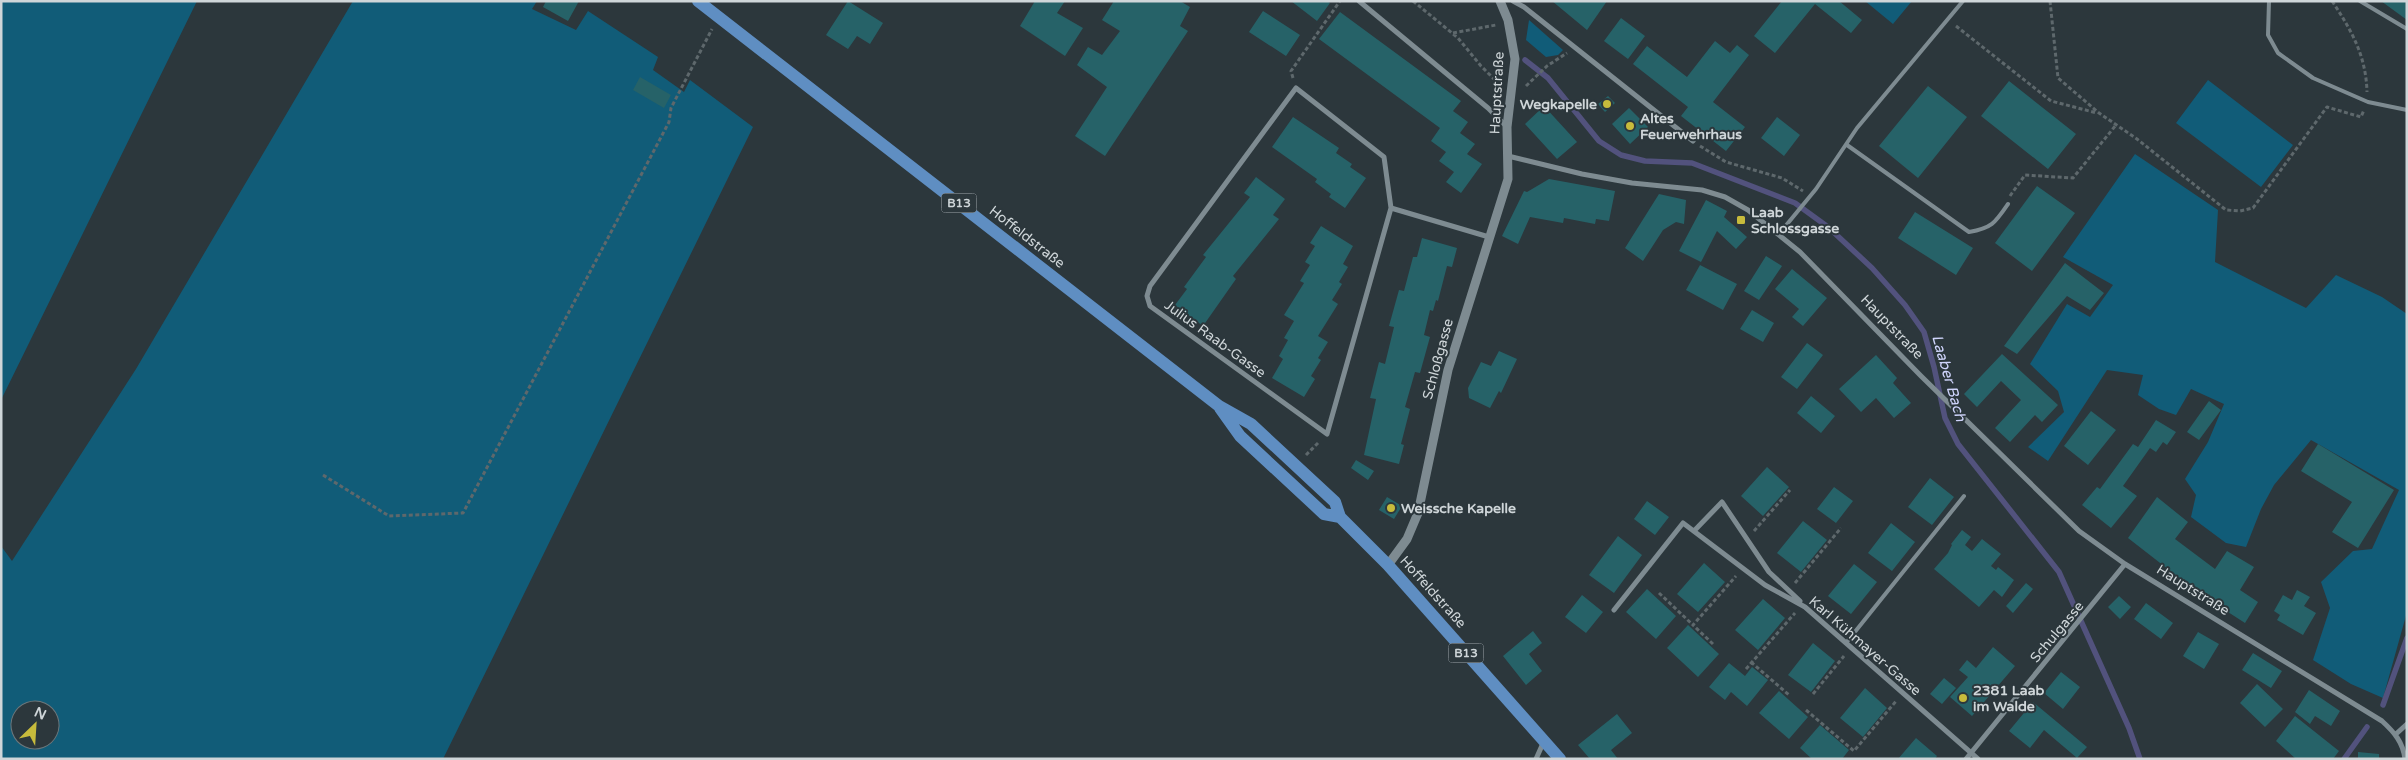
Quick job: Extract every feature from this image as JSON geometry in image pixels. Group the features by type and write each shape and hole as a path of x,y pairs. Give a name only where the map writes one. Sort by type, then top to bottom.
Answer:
{"main road":[{"name":"Hoffeldstraße","path":"698,1 1219,406 1240,436 1324,514 1340,516 1388,565 1560,759"}],"street":[{"path":"1359,1 1480,102 1507,127"},
{"name":"Hauptstraße","path":"1500,1 1508,20 1516,59 1507,127 1508,156 1582,174 1632,183 1713,192 1748,210 1800,252 1921,376 2079,531 2125,564 2366,711 2396,734"},
{"path":"1513,1 1524,7 1693,141"},
{"path":"1296,88 1384,157 1391,208 1327,434"},
{"name":"Julius Raab-Gasse","path":"1296,88 1150,286 1147,296 1150,306 1327,434"},
{"name":"Schloßgasse","path":"1388,565 1407,539 1418,513 1448,370 1508,179 1508,156"},
{"path":"1391,208 1489,237"},
{"path":"1614,610 1683,523 1694,532 1722,502 1769,572 1804,606"},
{"name":"Karl Kühmayer-Gasse","path":"1694,532 1766,585 1804,606 1978,759"},
{"name":"Schulgasse","path":"1966,759 2089,611 2125,564"},
{"path":"2405,759 2404,749 2396,734 2407,724"},
{"path":"1536,759 1544,740"}],"lane":[{"path":"1779,234 1808,199 1857,128 1963,1"},
{"path":"2269,1 2268,35 2278,53 2313,78 2368,102 2407,110"},
{"path":"2360,1 2407,29"},
{"path":"1847,145 1969,232 1986,229 2008,204"},
{"path":"1846,643 1964,496"}],"path":[{"path":"1296,88 1291,70 1340,1"},
{"path":"1413,1 1453,33 1481,66 1511,95"},
{"path":"2050,1 2058,78 2099,114 2226,210 2240,211 2253,208 2327,108 2361,117 2368,102 2367,72 2352,31 2332,1"},
{"path":"323,475 389,516 464,513 669,122 671,108 718,17"},
{"path":"1948,19 2051,101 2099,114"},
{"path":"1453,33 1491,27 1508,20"},
{"path":"1533,78 1553,61 1565,56 1573,47"},
{"path":"2008,204 2009,196 2025,176 2073,178 2116,125"},
{"path":"1693,141 1726,162 1782,178 1799,187 1808,199"},
{"path":"1302,459 1327,434"},
{"path":"1747,538 1790,490"},
{"path":"1788,591 1841,528"},
{"path":"1693,625 1743,568"},
{"path":"1659,594 1713,644"},
{"path":"1746,669 1804,606"},
{"path":"1813,694 1851,648"},
{"path":"1751,662 1789,695"},
{"path":"1806,710 1854,752 1902,694"}],"shaded area":[{"path":"1,1 197,1 1,400"},
{"path":"353,1 537,1 532,9 576,30 588,11 658,57 653,70 684,92 690,80 753,127 443,759 1,759 1,546 12,561 136,369"},
{"path":"1865,1 1912,1 1893,24"},
{"path":"1529,20 1563,50 1558,55 1546,57 1526,40"},
{"path":"2208,80 2293,145 2261,187 2176,123"},
{"path":"2135,154 2218,210 2215,262 2306,308 2336,275 2382,297 2407,314 2407,612 2383,698 2351,684 2313,660 2330,608 2321,582 2353,551 2372,549 2399,490 2311,440 2274,485 2261,509 2246,547 2226,543 2191,517 2196,495 2185,479 2208,442 2224,404 2191,389 2176,415 2159,409 2138,395 2143,375 2107,370 2048,461 2028,447 2064,412 2058,391 2030,364 2067,304 2090,317 2113,285 2063,257"}],"building":[{"path":"546,1 579,1 568,21 543,7"},
{"path":"848,1 883,23 870,44 857,36 848,49 826,35"},
{"path":"1035,1 1065,1 1057,13 1083,28 1065,56 1020,26"},
{"path":"1114,1 1180,1 1190,7 1180,26 1188,31 1105,156 1075,136 1107,87 1077,65 1088,47 1102,55 1120,31 1102,20"},
{"path":"1291,1 1327,1 1330,3 1317,21"},
{"path":"1552,1 1607,1 1587,30"},
{"path":"1782,1 1839,1 1862,20 1851,33 1815,4 1775,53 1754,36"},
{"path":"2381,1 2407,1 2407,20"},
{"path":"1263,11 1300,35 1286,56 1249,32"},
{"path":"1340,12 1461,101 1453,111 1468,122 1460,133 1475,144 1467,154 1482,164 1461,193 1446,182 1454,172 1439,161 1446,152 1431,141 1440,128 1319,39"},
{"path":"1621,18 1645,36 1628,59 1604,41"},
{"path":"1715,41 1730,53 1737,45 1749,55 1713,102 1745,127 1726,151 1681,116 1688,107 1633,64 1647,46 1687,77"},
{"path":"640,77 671,95 664,108 633,90"},
{"path":"2009,81 2076,134 2048,169 1981,116"},
{"path":"1928,86 1967,117 1918,178 1879,146"},
{"name":"Wegkapelle","path":"1608,96 1615,103 1605,112 1598,104"},
{"path":"1544,106 1577,142 1557,159 1525,124"},
{"name":"Altes Feuerwehrhaus","path":"1629,108 1648,127 1630,144 1612,124"},
{"path":"1293,117 1339,148 1336,153 1352,164 1350,167 1366,178 1345,208 1329,197 1331,194 1315,182 1317,179 1272,147"},
{"path":"1777,117 1800,135 1784,156 1761,138"},
{"path":"1256,177 1285,199 1273,215 1279,219 1233,276 1236,279 1203,326 1175,305 1187,289 1184,287 1206,257 1203,255 1250,197 1244,193"},
{"path":"1549,179 1615,191 1609,221 1596,219 1595,224 1564,218 1563,223 1530,217 1518,244 1502,236 1524,191 1527,192"},
{"path":"2037,186 2075,213 2032,271 1995,243"},
{"path":"1659,194 1686,200 1684,224 1676,222 1663,230 1643,261 1625,248"},
{"path":"1706,200 1727,211 1724,217 1747,237 1736,249 1717,231 1701,262 1679,251"},
{"path":"1915,212 1973,248 1956,275 1898,238"},
{"path":"1321,226 1353,246 1343,264 1348,267 1339,282 1342,284 1332,300 1338,304 1318,336 1328,342 1318,358 1321,360 1311,376 1315,379 1304,397 1272,378 1283,359 1279,356 1288,340 1284,338 1294,321 1284,315 1304,283 1300,281 1310,265 1305,262 1315,246 1310,243"},
{"path":"1422,238 1457,248 1452,267 1447,266 1438,301 1436,300 1433,311 1430,310 1424,335 1430,337 1420,373 1415,372 1405,407 1410,409 1401,444 1404,445 1399,464 1364,455 1376,399 1370,398 1379,362 1385,364 1394,327 1389,326 1399,290 1404,291 1413,257 1417,257"},
{"path":"1766,256 1782,266 1759,300 1744,291"},
{"path":"2065,263 2104,293 2090,310 2067,296 2017,354 2004,346"},
{"path":"1700,265 1737,284 1723,310 1686,290"},
{"path":"1792,269 1827,298 1803,326 1792,317 1799,309 1775,289"},
{"path":"1752,310 1774,323 1763,342 1740,329"},
{"path":"1807,343 1823,355 1797,389 1781,377"},
{"path":"1499,351 1517,359 1501,393 1499,391 1490,408 1469,398 1468,388 1481,362 1491,366"},
{"path":"2002,354 2058,405 2042,422 2035,415 2010,442 1995,428 2021,400 2001,381 1977,407 1964,394"},
{"path":"1876,355 1897,378 1893,383 1911,403 1894,418 1876,398 1861,412 1839,389"},
{"path":"1811,396 1835,416 1821,433 1797,413"},
{"path":"2209,401 2221,410 2199,440 2187,432"},
{"path":"2091,411 2116,430 2088,465 2064,446"},
{"path":"2156,420 2176,432 2167,445 2163,442 2156,452 2150,448 2123,486 2137,496 2111,528 2082,505 2097,487 2100,489 2133,444 2138,447"},
{"path":"2318,444 2394,490 2358,548 2332,532 2352,502 2301,471"},
{"path":"1356,460 1374,471 1368,480 1351,468"},
{"path":"1767,467 1789,487 1763,516 1741,496"},
{"path":"1930,478 1954,497 1932,525 1908,507"},
{"path":"1834,487 1853,501 1836,523 1817,509"},
{"name":"Weissche Kapelle","path":"1387,497 1402,506 1394,519 1379,510"},
{"path":"2157,497 2188,522 2175,539 2215,569 2227,551 2254,567 2240,590 2258,602 2245,623 2200,594 2128,538"},
{"path":"1647,501 1669,517 1655,535 1634,519"},
{"path":"1803,521 1827,540 1801,572 1777,553"},
{"path":"1891,523 1915,542 1892,571 1868,553"},
{"path":"1962,530 1971,537 1965,545 1972,551 1982,539 2001,554 1991,566 1996,570 1998,567 2014,580 2002,597 1994,590 1979,607 1934,569 1948,553 1951,544"},
{"path":"1618,536 1642,555 1614,593 1589,575"},
{"path":"1704,563 1725,582 1698,612 1677,594"},
{"path":"1854,564 1877,582 1851,614 1828,596"},
{"path":"2026,583 2033,589 2013,613 2006,606"},
{"path":"1647,589 1676,616 1656,639 1626,612"},
{"path":"2297,590 2310,597 2304,606 2316,613 2303,635 2277,620 2280,615 2274,611 2283,595 2292,600"},
{"path":"1582,595 1603,612 1586,633 1565,617"},
{"path":"2119,596 2131,607 2120,619 2108,607"},
{"path":"1763,599 1785,618 1758,650 1735,630"},
{"path":"2146,603 2173,623 2161,639 2134,619"},
{"path":"1688,625 1719,654 1698,677 1667,648"},
{"path":"1533,631 1542,643 1529,654 1542,671 1526,685 1503,656"},
{"path":"2198,632 2219,644 2204,669 2183,656"},
{"path":"1813,643 1835,661 1811,692 1788,675"},
{"path":"1993,647 2015,666 1972,716 1950,697 1968,677 1959,670 1967,660 1976,668"},
{"path":"2253,653 2282,671 2271,688 2242,670"},
{"path":"1729,663 1745,676 1752,667 1768,680 1747,706 1731,692 1725,700 1709,687"},
{"path":"2061,672 2080,687 2063,709 2044,693"},
{"path":"1944,678 1956,688 1942,704 1930,694"},
{"path":"2257,684 2283,709 2265,727 2240,703"},
{"path":"1865,688 1887,708 1863,737 1840,718"},
{"path":"2309,690 2340,711 2331,726 2315,716 2310,724 2295,712"},
{"path":"1779,691 1808,717 1789,739 1759,713"},
{"path":"2033,702 2087,747 2077,758 2044,730 2030,748 2009,731"},
{"path":"1617,714 1632,733 1611,750 1618,759 1590,759 1578,745"},
{"path":"2295,716 2339,751 2333,759 2296,759 2276,741"},
{"path":"1820,725 1849,750 1842,759 1812,759 1800,748"},
{"path":"1916,738 1937,756 1935,759 1898,759"},
{"path":"2358,752 2379,754 2379,759 2358,759"}],"waterway":[{"name":"Laaber Bach","path":"1525,60 1548,78 1599,141 1621,155 1645,161 1692,163 1795,203 1828,227 1872,268 1905,305 1924,332 1945,418 1958,444 2059,572 2129,728 2140,759"},
{"path":"2383,705 2407,638"},
{"path":"2344,759 2367,727"}],"place":[{"name":"Wegkapelle","path":"1607,104"},
{"name":"Altes Feuerwehrhaus","path":"1630,126"},
{"name":"Laab Schlossgasse","path":"1741,220"},
{"name":"Weissche Kapelle","path":"1391,508"},
{"name":"2381 Laab im Walde","path":"1963,698"}]}
